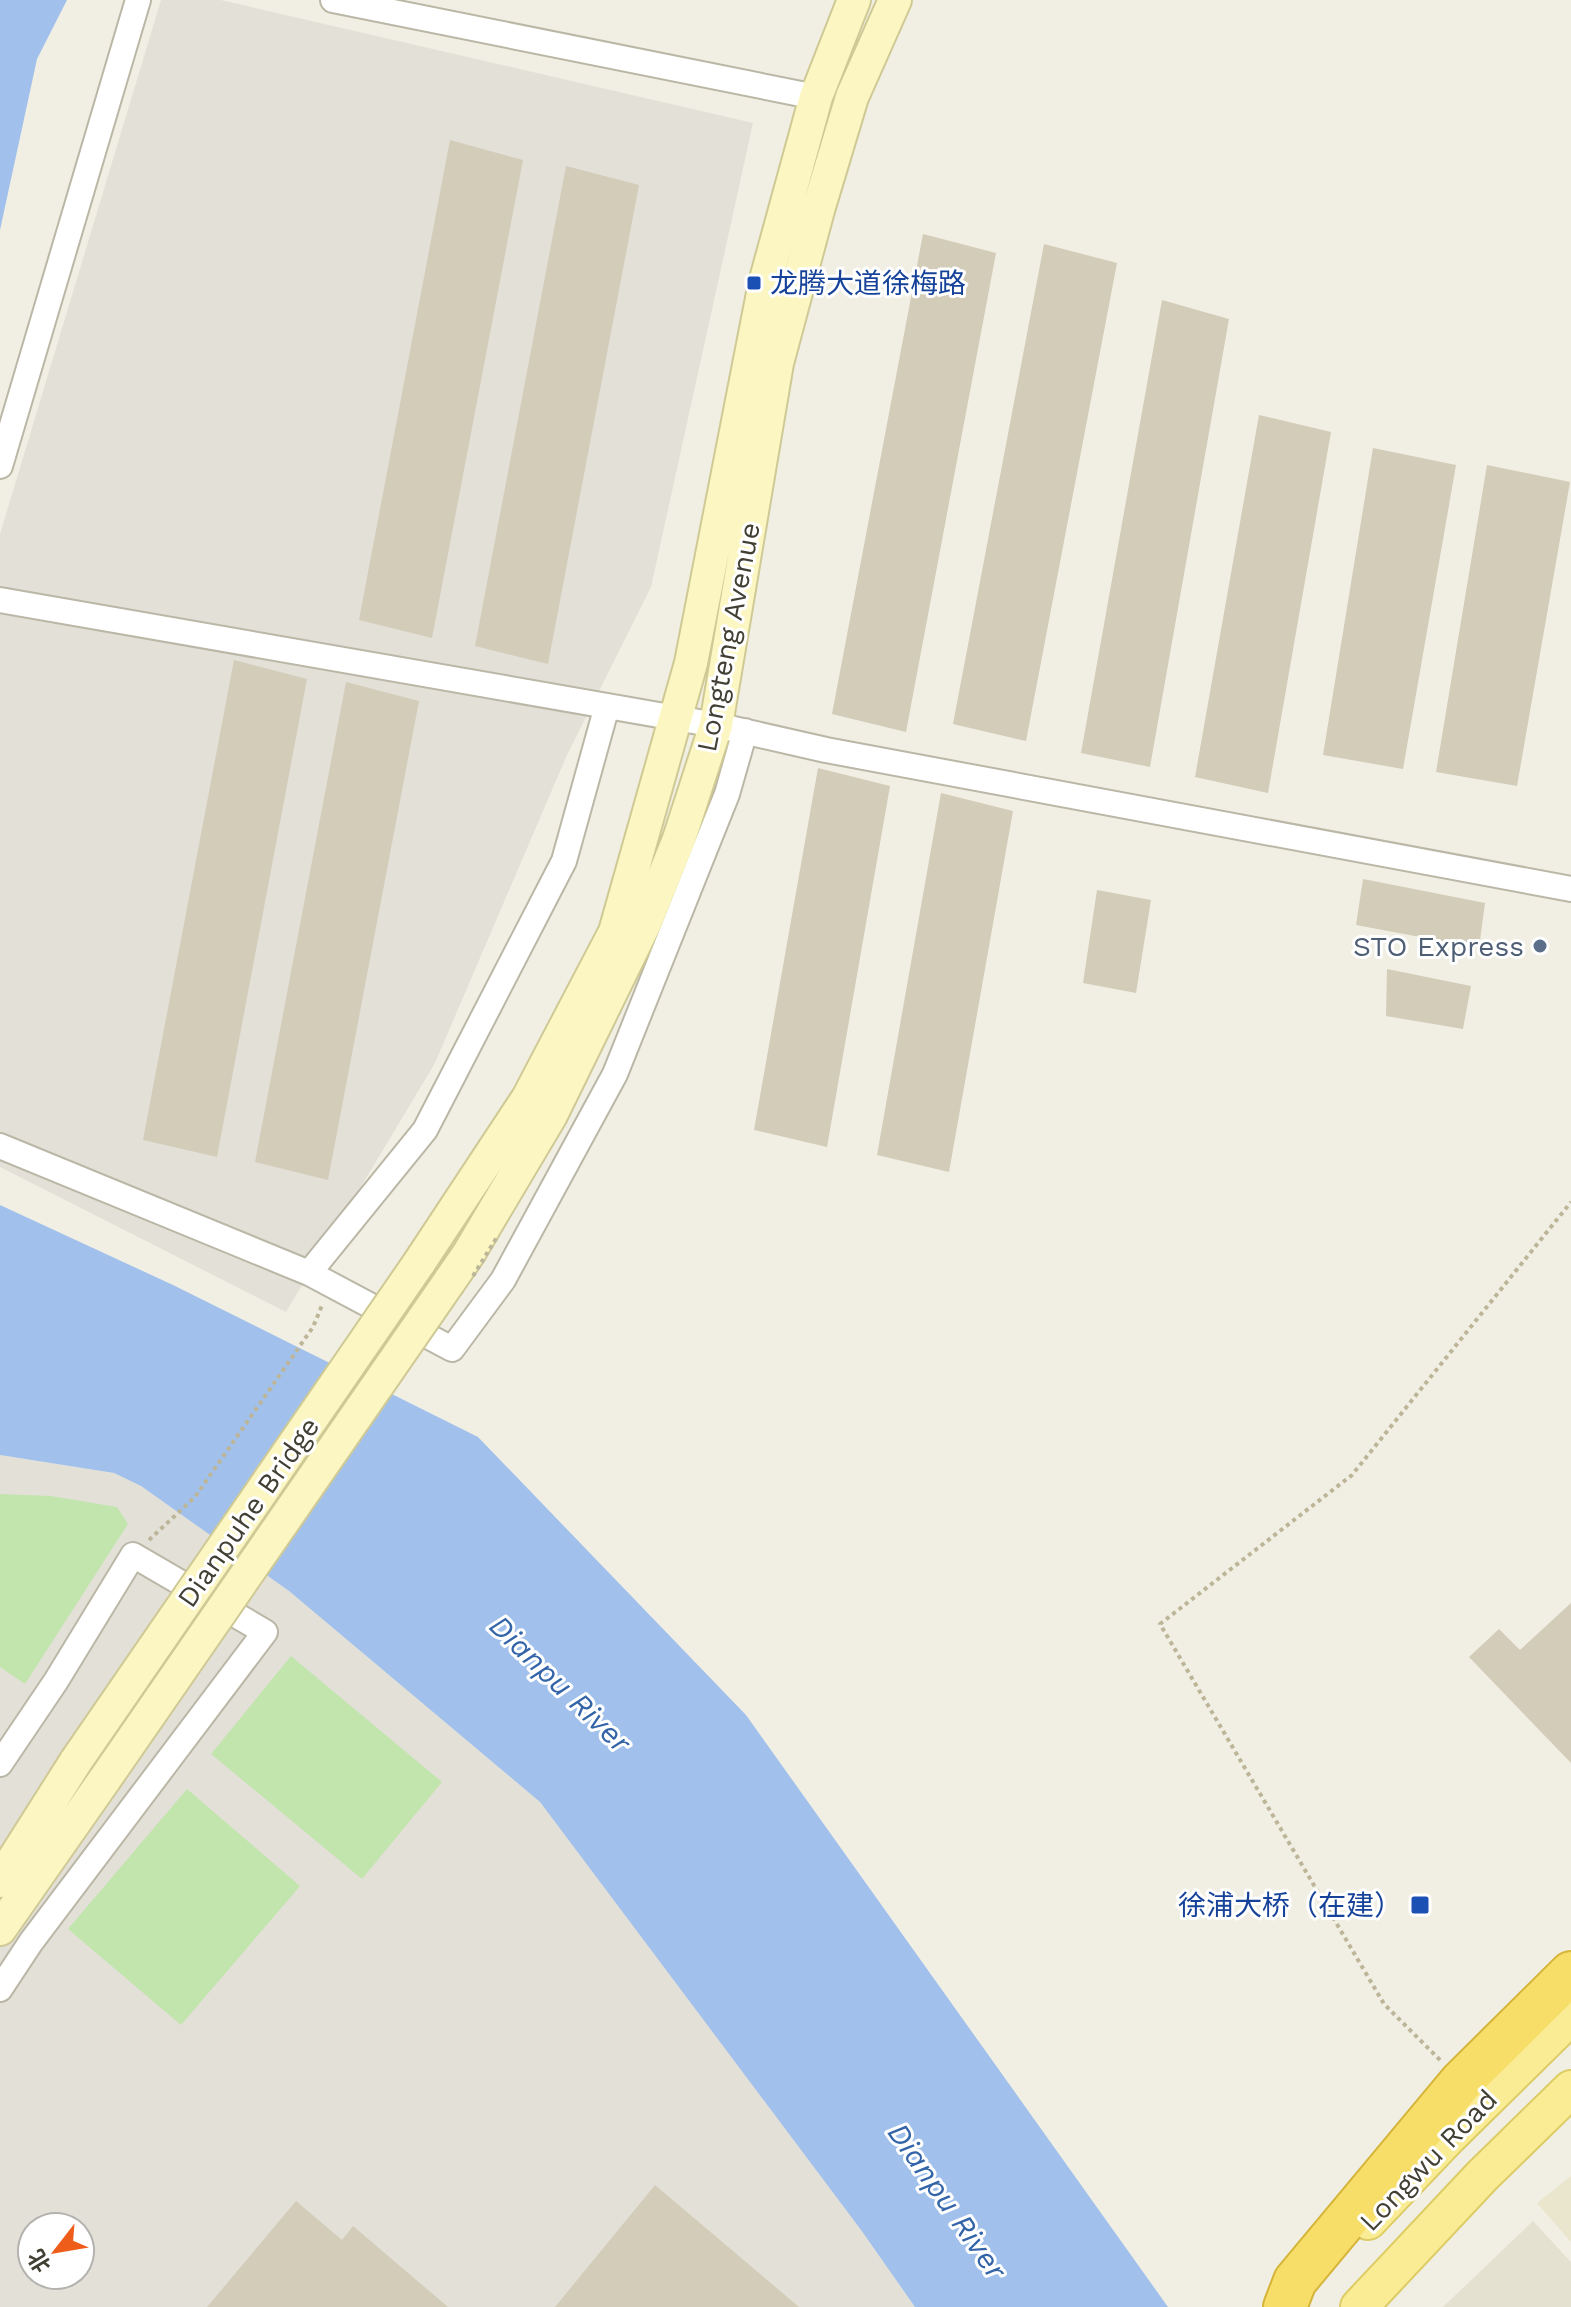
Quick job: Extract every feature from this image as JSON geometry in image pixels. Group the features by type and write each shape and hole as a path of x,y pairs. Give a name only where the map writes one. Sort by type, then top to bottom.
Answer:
{"highway":[{"path":"1286,2307 1295,2281 1436,2131 1461,2082 1571,1973"}],"main road":[{"name":"Longteng Avenue","path":"419,1263 528,1098 615,932 691,663 765,283 816,97 854,0"},
{"name":"Longteng Avenue","path":"449,1282 551,1115 645,923 730,728 777,363 852,97 895,0"},
{"name":"Dianpuhe Bridge","path":"0,1881 76,1761 419,1263"},
{"name":"Dianpuhe Bridge","path":"0,1929 449,1282"},
{"name":"Longwu Road","path":"1436,2131 1571,2016"},
{"name":"Longwu Road","path":"1359,2307 1482,2176 1571,2089"}],"street":[{"path":"0,466 138,0"},
{"path":"333,0 816,97"},
{"path":"0,600 676,718 826,750 1571,889"},
{"path":"309,1273 425,1130 564,861 607,706"},
{"path":"0,1146 309,1273 452,1349 503,1280 615,1074 727,794 730,728"},
{"path":"0,1764 56,1681 133,1555 265,1632 31,1942 0,1989"}],"path":[{"path":"1461,2082 1384,2004 1160,1624 1352,1475 1571,1202"},
{"path":"133,1555 195,1497 313,1327 331,1285"}],"shaded area":[{"path":"161,0 221,0 753,123 651,587 567,755 435,1063 286,1312 0,1167 0,534"},
{"path":"0,1455 114,1473 141,1486 289,1591 540,1802 861,2230 915,2307 0,2307"},
{"path":"1571,2176 1571,2242 1537,2203"},
{"path":"1533,2221 1571,2262 1571,2307 1443,2307"}],"green space":[{"path":"0,1494 51,1496 117,1507 128,1524 25,1684 0,1667"},
{"path":"291,1656 442,1782 362,1879 211,1754"},
{"path":"187,1789 300,1886 181,2025 68,1929"}],"water":[{"path":"0,0 67,0 37,59 0,230"},
{"name":"Dianpu River","path":"0,1205 173,1285 478,1437 746,1715 1168,2307 915,2307 861,2230 540,1802 289,1591 141,1486 114,1473 0,1455"}],"building":[{"path":"450,140 523,160 432,638 359,620"},
{"path":"566,166 639,185 548,664 475,646"},
{"path":"923,234 996,253 906,732 832,714"},
{"path":"1044,244 1117,263 1026,741 953,724"},
{"path":"1162,300 1229,319 1150,767 1081,753"},
{"path":"1259,415 1331,432 1268,793 1195,777"},
{"path":"1373,448 1456,465 1403,769 1323,755"},
{"path":"1487,465 1570,482 1517,786 1436,772"},
{"path":"234,660 307,679 217,1157 143,1140"},
{"path":"346,682 419,701 328,1180 255,1162"},
{"path":"818,768 890,786 827,1147 754,1130"},
{"path":"941,793 1013,811 949,1172 877,1155"},
{"path":"1363,879 1485,903 1479,948 1356,925"},
{"path":"1097,890 1151,900 1136,993 1083,983"},
{"path":"1387,969 1471,986 1463,1029 1386,1016"},
{"path":"1571,1603 1571,1763 1469,1657 1499,1629 1520,1650"},
{"path":"655,2185 799,2307 555,2307"},
{"path":"296,2201 342,2240 353,2226 448,2307 207,2307"}],"place":[{"name":"龙腾大道徐梅路","path":"754,283"},
{"name":"STO Express","path":"1540,946"},
{"name":"徐浦大桥（在建）","path":"1420,1905"}]}
